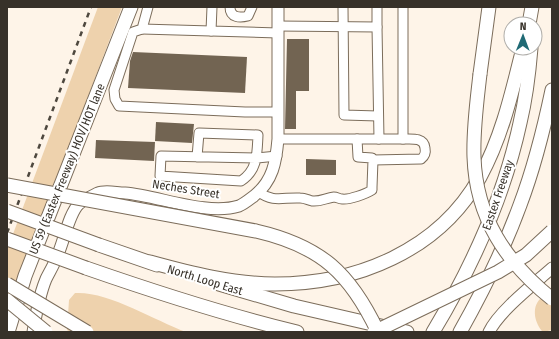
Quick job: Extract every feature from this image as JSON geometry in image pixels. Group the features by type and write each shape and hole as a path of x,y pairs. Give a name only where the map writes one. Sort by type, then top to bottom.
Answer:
{"highway":[{"name":"US 59 (Eastex Freeway) HOV/HOT lane","path":"8,332 25,276 131,7"},
{"path":"489,7 480,74 475,130 474,157 477,184 493,231 507,255 526,277 552,299"},
{"path":"150,262 220,278 257,283 291,283 312,282 348,275 375,267 404,252 422,241 447,219 464,200 479,178 489,159 500,131 521,56"},
{"name":"Eastex Freeway","path":"433,332 457,291 499,196 520,123 530,56"},
{"name":"Eastex Freeway","path":"460,332 496,263 518,210 534,159 552,90"},
{"path":"7,185 256,230 295,242 315,252 342,275 359,297 378,332"},
{"name":"North Loop East","path":"7,211 99,245 243,292 342,318 407,332"},
{"path":"374,332 502,270 526,255 552,231"},
{"name":"North Loop East","path":"7,239 86,268 171,296 297,332"},
{"path":"7,284 87,332"},
{"path":"7,300 46,332"}],"main road":[{"name":"Neches Street","path":"34,332 36,311 46,280 58,255 71,219 79,204 99,193 118,193 141,195 214,209 228,208 240,205 259,192 270,178 277,156 278,139 278,7"},
{"path":"489,332 491,327 509,307 552,268"}],"street":[{"path":"142,29 148,7"},
{"path":"211,31 212,7"},
{"path":"230,7 230,11 233,16 241,18 248,16 252,7"},
{"path":"343,7 344,115 378,116"},
{"path":"377,7 379,139"},
{"path":"403,7 403,139"},
{"path":"278,112 245,112 119,106 115,99 114,90 133,32 142,29 211,31 278,30 342,26 377,27"},
{"path":"197,157 199,134 258,135 257,158 252,171 241,181 160,176 161,156 197,157 257,158 277,156"},
{"path":"278,139 357,139 403,139 422,141 425,144 426,152 421,159 373,160 372,158 358,157 357,139"},
{"path":"259,192 265,197 278,199 301,198 316,201 335,197 342,199 356,196 372,190 373,160"}],"shaded area":[{"path":"98,7 122,7 7,308 7,250"},
{"path":"75,293 88,294 116,301 186,332 70,332 67,330 69,300"},
{"path":"552,294 552,330 543,332 536,320 535,311 537,303 541,298"}],"building":[{"path":"287,39 309,39 309,91 296,91 296,129 285,129"},
{"path":"133,52 247,57 245,93 128,88 130,61"},
{"path":"156,122 194,124 192,143 155,141"},
{"path":"96,140 155,142 154,161 95,158"},
{"path":"306,159 336,160 336,175 306,175"}],"railway":[{"path":"7,233 91,7"}]}
